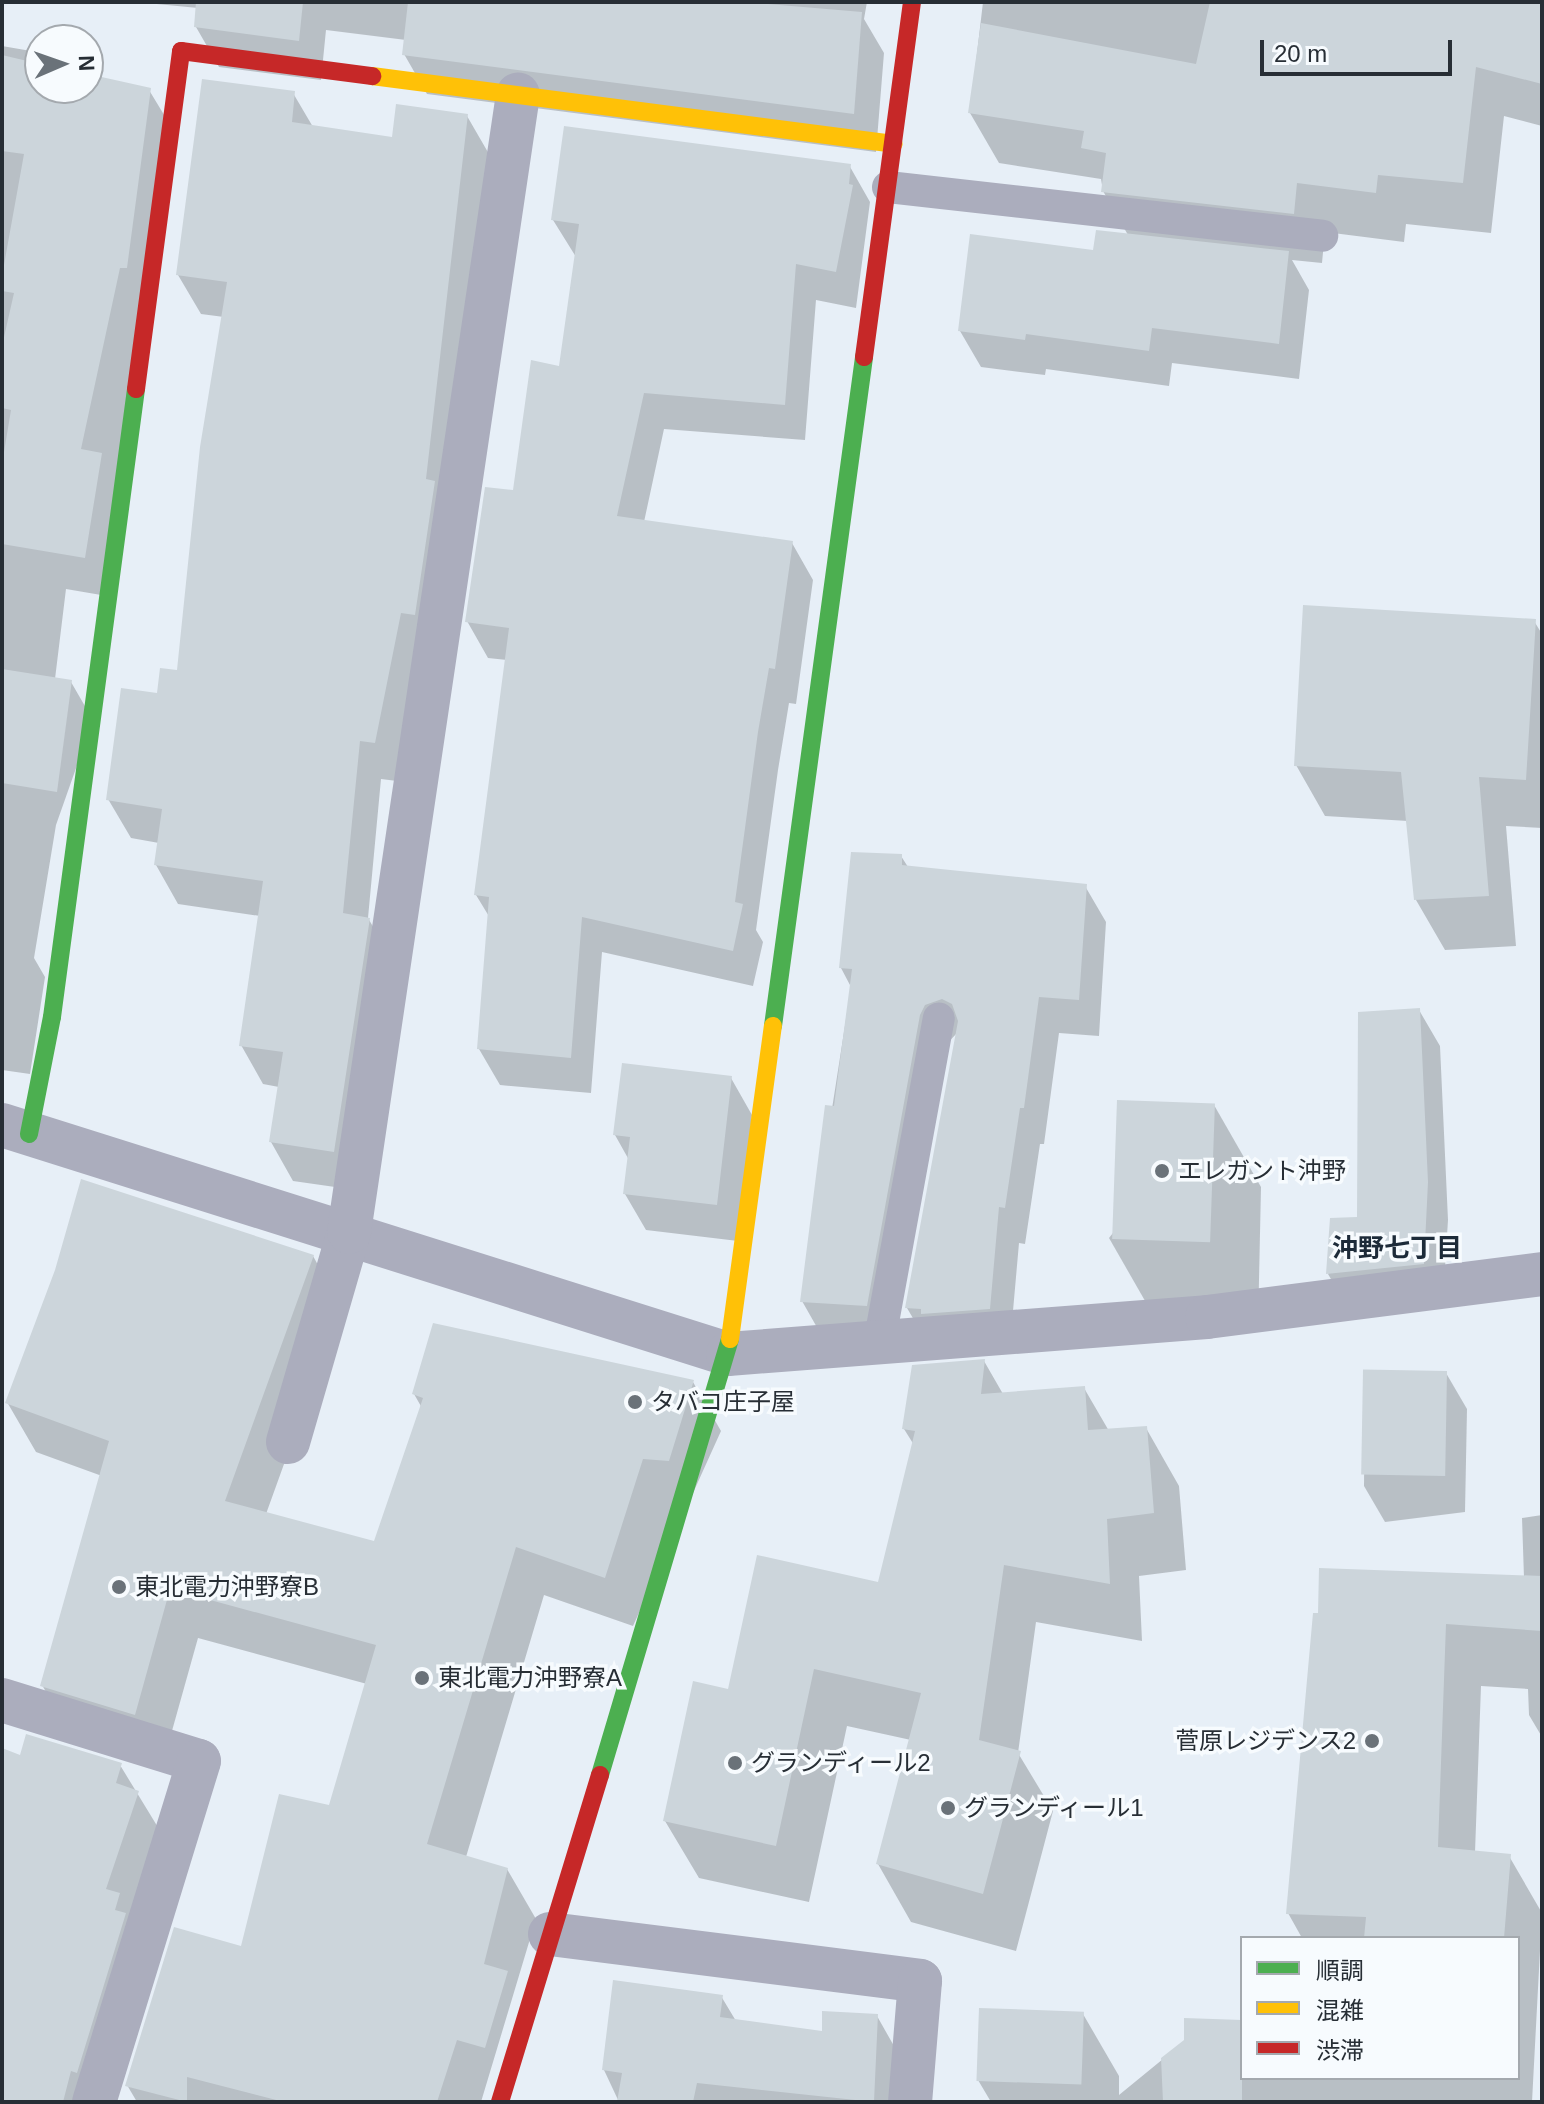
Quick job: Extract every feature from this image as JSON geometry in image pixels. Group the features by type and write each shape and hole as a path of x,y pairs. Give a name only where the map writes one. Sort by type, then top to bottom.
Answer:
{"street":[{"path":"500,2102 728,1354 912,2"},
{"path":"894,144 181,51 52,1017 15,1130 349,1232 728,1354 1207,1317 1542,1274"},
{"path":"288,1442 349,1232 518,94"},
{"path":"2,1700 199,1761 94,2102"},
{"path":"550,1934 920,1981 910,2102"}],"lane":[{"path":"888,187 1322,236"},
{"path":"879,1344 939,1018"}],"building":[{"path":"196,2 303,2 299,41 194,27"},
{"path":"408,2 744,2 862,12 854,114 402,55"},
{"path":"1210,2 1542,2 1542,84 1476,67 1463,183 1378,175 1376,193 1297,183 1294,214 1101,192 1106,153 1081,148 1084,131 968,113 981,23 1196,64"},
{"path":"2,55 24,60 24,104 104,104 104,78 151,88 127,268 120,268 81,449 102,453 85,558 2,544 2,464 11,410 2,408 2,346 14,293 2,291 2,276 24,154 2,151"},
{"path":"202,79 295,91 292,122 392,137 396,104 468,114 426,479 435,481 415,615 401,613 375,743 360,741 343,913 370,918 334,1152 269,1142 283,1052 239,1046 263,881 154,865 162,809 106,800 121,688 157,693 160,668 177,670 200,447 227,282 176,275"},
{"path":"564,126 851,164 849,184 853,185 836,272 796,264 785,405 644,393 617,516 793,541 775,669 769,668 758,732 735,902 743,904 733,951 582,917 571,1058 477,1049 489,897 474,895 509,628 465,622 485,487 513,490 531,360 559,366 579,224 551,220"},
{"path":"1096,230 1289,251 1279,344 1152,328 1149,351 1026,334 1025,340 958,331 970,234 1093,250"},
{"path":"1303,605 1536,619 1526,780 1479,777 1489,896 1414,900 1401,772 1294,766"},
{"path":"2,669 72,680 57,792 2,783"},
{"path":"851,852 902,854 902,865 1087,884 1079,1000 1039,997 1024,1108 1020,1108 1005,1208 999,1207 990,1309 921,1314 921,1309 905,1308 958,1021 952,1004 942,999 925,1005 920,1015 867,1306 800,1302 825,1105 834,1106 852,969 839,968"},
{"path":"1420,1008 1428,1182 1424,1264 1326,1274 1330,1218 1357,1217 1358,1012"},
{"path":"622,1063 732,1076 717,1205 623,1194 630,1137 613,1135"},
{"name":"エレガント沖野","path":"1117,1100 1215,1103 1210,1242 1112,1239"},
{"path":"81,1179 314,1255 225,1501 374,1541 423,1398 412,1394 433,1323 694,1380 669,1461 643,1459 605,1578 516,1547 427,1844 508,1868 484,1964 508,1971 485,2048 457,2040 437,2102 284,2102 187,2077 187,2102 125,2086 174,1927 241,1946 279,1794 329,1805 376,1645 170,1589 135,1715 40,1686 109,1441 5,1403 55,1270"},
{"path":"985,1359 981,1394 1085,1386 1088,1430 1147,1426 1154,1513 1107,1519 1110,1584 1004,1565 979,1740 1021,1751 983,1894 876,1864 921,1693 814,1669 776,1846 663,1821 693,1681 728,1689 757,1555 878,1582 915,1431 902,1429 912,1365"},
{"path":"1363,1370 1447,1371 1445,1476 1361,1475"},
{"name":"菅原レジデンス2","path":"1319,1568 1542,1576 1542,1631 1446,1624 1438,1847 1511,1854 1504,1936 1364,1936 1366,1917 1286,1914 1313,1613 1318,1613"},
{"path":"26,1734 122,1763 116,1783 139,1791 106,1889 120,1893 115,1910 126,1913 77,2073 71,2071 63,2102 2,2102 2,1748 20,1755"},
{"path":"613,1980 723,1995 720,2017 822,2031 822,2011 878,2014 874,2102 697,2083 693,2102 617,2102 622,2073 602,2070"},
{"path":"979,2008 1084,2012 1081,2085 976,2081"},
{"path":"1184,2018 1240,2020 1242,2102 1163,2102 1161,2058 1184,2040"}],"traffic: fast":[{"path":"773,1026 864,357"},
{"path":"29,1134 52,1017 136,389"},
{"path":"600,1775 730,1339"}],"traffic: slow":[{"path":"372,76 894,144"},
{"path":"730,1339 773,1026"}],"traffic: jam":[{"path":"864,357 912,2"},
{"path":"136,389 181,51 372,76"},
{"path":"500,2102 600,1775"}],"place":[{"name":"エレガント沖野","path":"1162,1171"},
{"name":"タバコ庄子屋","path":"635,1402"},
{"name":"東北電力沖野寮B","path":"119,1587"},
{"name":"東北電力沖野寮A","path":"422,1678"},
{"name":"菅原レジデンス2","path":"1372,1741"},
{"name":"グランディール2","path":"735,1763"},
{"name":"グランディール1","path":"948,1808"}],"district":[{"name":"沖野七丁目","path":"1397,1249"}]}
